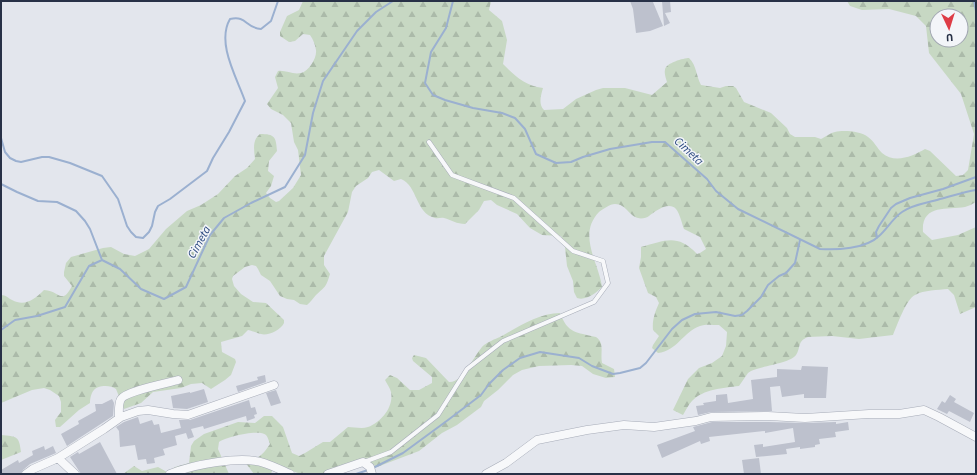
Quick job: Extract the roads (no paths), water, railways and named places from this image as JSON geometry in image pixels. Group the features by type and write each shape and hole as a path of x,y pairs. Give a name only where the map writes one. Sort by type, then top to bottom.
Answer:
{"street":[{"path":"119,418 121,399 126,395 138,390 178,380"},
{"path":"26,474 33,469 58,458 119,418 138,411 148,410 188,415 274,384"},
{"path":"486,474 506,463 537,440 587,430 624,425 654,427 696,421 711,417 768,416 805,418 869,414 899,414 924,410 976,437"},
{"path":"58,458 75,474"},
{"path":"170,474 179,470 229,460 246,460 263,462 290,474"},
{"path":"328,474 363,462 370,467 372,474"}],"lane":[{"path":"363,462 392,452 438,415 467,369 503,341 594,302 608,283 603,261 573,251 514,198 452,175 429,142"}],"waterway":[{"path":"1,138 5,152 10,158 16,161 21,162 42,157 49,157 70,163 102,176 118,199 127,226 136,237 143,238 152,226 158,206 170,199 207,171 245,101 226,49 226,28 230,19 240,19 256,28 261,29 271,21 278,1"},
{"name":"Cimeta","path":"1,330 15,320 37,316 65,307 89,266 102,260 120,269 141,289 164,299 186,287 210,235 224,218 285,187 305,155 313,113 323,81 357,31 376,12 393,1"},
{"name":"Cimeta","path":"453,1 446,28 431,52 425,83 433,95 445,100 473,108 502,113 515,118 525,129 536,154 556,163 571,162 610,149 652,142 665,142 707,179 716,191 738,209 820,249 842,249 867,244 879,236 896,217 906,209 976,190"},
{"path":"974,1 976,11"},
{"path":"877,238 876,232 879,226 891,208 896,204 910,198 943,189 976,177"},
{"path":"1,184 38,201 57,202 76,211 90,229 102,260"},
{"path":"373,468 403,453 448,420 481,395 489,384 503,370 520,358 540,352 579,358 592,366 613,374 620,373 640,368 646,363 672,329 682,320 695,314 716,312 735,316 742,315 761,297 768,285 779,276 786,273 795,263 800,240"},
{"path":"356,474 368,470"}]}
